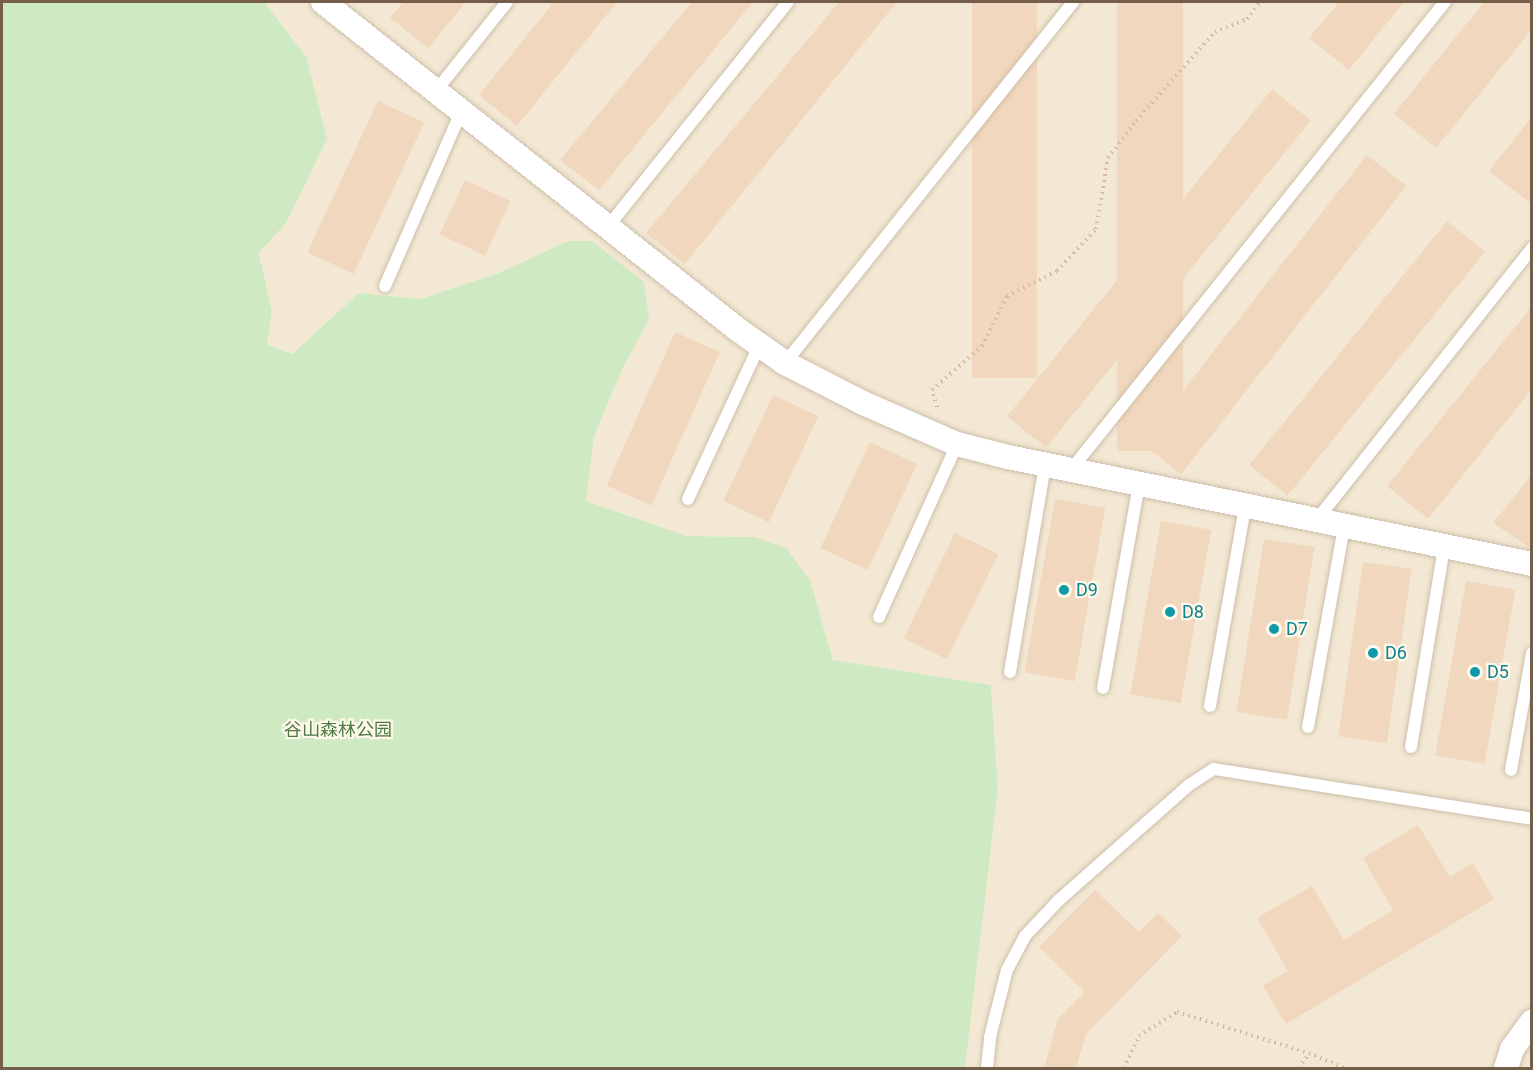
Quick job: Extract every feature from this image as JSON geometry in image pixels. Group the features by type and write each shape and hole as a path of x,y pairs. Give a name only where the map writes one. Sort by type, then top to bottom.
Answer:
{"street":[{"path":"323,2 606,229 759,346 785,363 957,444 1045,466 1532,564"},
{"path":"1506,1068 1512,1049 1532,1021"}],"lane":[{"path":"435,92 507,2"},
{"path":"606,229 788,2"},
{"path":"785,363 1073,2"},
{"path":"1070,471 1445,2"},
{"path":"385,286 461,112"},
{"path":"1315,522 1532,248"},
{"path":"688,499 759,346"},
{"path":"879,617 957,444"},
{"path":"1010,672 1045,466"},
{"path":"1103,688 1139,484"},
{"path":"1210,706 1245,507"},
{"path":"1308,727 1344,527"},
{"path":"1412,747 1444,547"},
{"path":"1511,770 1532,653"},
{"path":"987,1068 990,1037 1007,970 1025,936 1145,823 1214,769 1532,819"}],"path":[{"path":"957,444 932,390 982,346 1007,296 1057,271 1079,252 1096,229 1108,158 1215,33 1247,19 1260,2"},
{"path":"1124,1068 1139,1036 1177,1012 1309,1053 1345,1068"},
{"path":"1299,1068 1309,1053"}],"shaded area":[{"path":"264,2 1531,2 1531,1068 965,1068 998,789 991,685 833,660 810,581 754,537 687,536 586,501 594,437 622,369 649,320 568,241 499,273 420,299 359,293 292,354 267,344 272,312 259,253 286,223 306,56"}],"green space":[{"name":"谷山森林公园","path":"2,2 264,2 306,56 327,139 286,223 259,253 272,312 267,344 292,354 359,293 420,299 499,273 568,241 592,241 644,282 649,320 622,369 594,437 586,501 687,536 754,537 786,548 810,580 833,660 991,685 998,789 965,1068 2,1068"}],"building":[{"path":"403,2 466,2 428,48 390,18"},
{"path":"554,2 617,2 517,126 479,95"},
{"path":"692,2 753,2 599,190 560,160"},
{"path":"839,2 897,2 685,264 646,233"},
{"path":"972,2 1037,2 1037,378 972,378"},
{"path":"1117,2 1183,2 1183,451 1117,451"},
{"path":"1339,2 1404,2 1349,70 1309,38"},
{"path":"1484,2 1532,2 1532,29 1436,148 1394,114"},
{"path":"1272,89 1311,120 1046,448 1007,416"},
{"path":"378,101 424,123 354,274 307,252"},
{"path":"1532,116 1532,204 1489,171"},
{"path":"1367,155 1406,186 1181,474 1142,443"},
{"path":"465,180 510,201 485,256 440,234"},
{"path":"1447,221 1485,252 1287,496 1249,465"},
{"path":"1532,306 1532,389 1428,519 1387,486"},
{"path":"675,332 720,352 651,505 607,485"},
{"path":"773,395 818,416 769,522 724,501"},
{"path":"870,442 917,464 868,570 821,548"},
{"path":"1532,474 1532,549 1493,523"},
{"name":"D9","path":"1055,499 1105,508 1075,681 1024,672"},
{"name":"D8","path":"1161,521 1211,530 1181,703 1130,694"},
{"path":"955,533 998,554 947,659 904,638"},
{"name":"D7","path":"1264,539 1314,547 1287,720 1237,712"},
{"name":"D6","path":"1363,562 1412,569 1387,743 1339,736"},
{"name":"D5","path":"1466,581 1515,590 1485,764 1435,755"},
{"path":"1418,825 1450,877 1473,863 1494,899 1286,1024 1263,986 1288,971 1257,918 1312,886 1344,940 1393,910 1363,858"},
{"path":"1095,890 1139,932 1158,913 1182,936 1086,1034 1076,1068 1044,1068 1058,1019 1085,992 1039,947"}],"place":[{"name":"D9","path":"1064,590"},
{"name":"D8","path":"1170,612"},
{"name":"D7","path":"1274,629"},
{"name":"D6","path":"1373,653"},
{"name":"D5","path":"1475,672"}]}
